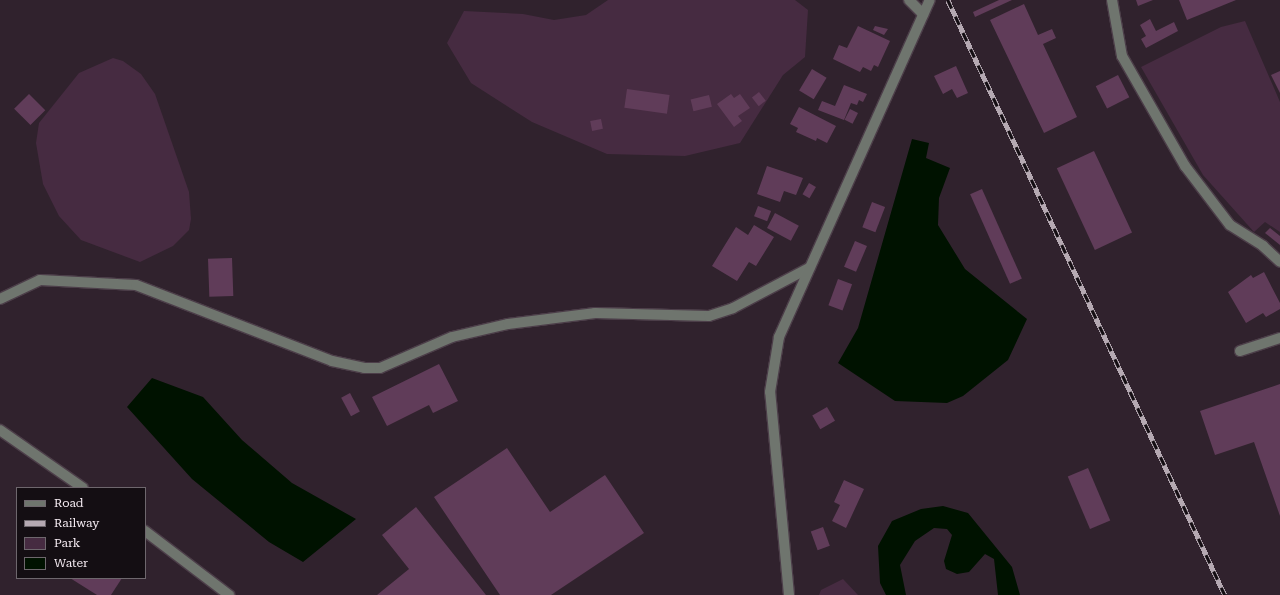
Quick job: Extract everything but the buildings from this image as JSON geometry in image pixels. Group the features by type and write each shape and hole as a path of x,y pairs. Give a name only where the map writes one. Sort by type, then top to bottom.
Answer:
{"street":[{"path":"910,0 923,14"},
{"path":"789,595 770,392 779,337 930,0"},
{"path":"1112,0 1122,56 1185,166 1230,225 1263,246 1280,262"},
{"path":"0,298 40,280 136,285 332,361 364,368 380,368 452,337 508,324 595,313 709,316 733,308 809,268"},
{"path":"1240,351 1280,338"},
{"path":"0,430 82,487"},
{"path":"146,532 229,595"}],"green space":[{"path":"608,0 795,0 808,10 805,57 783,75 740,143 685,156 607,154 532,122 471,83 447,43 464,11 523,14 554,20 586,15"},
{"path":"1245,21 1280,102 1280,232 1265,222 1254,232 1203,175 1141,67 1221,27"},
{"path":"113,58 123,61 141,74 155,94 189,192 191,219 189,230 173,246 140,262 81,240 59,216 43,184 36,143 39,123 79,73"},
{"path":"843,579 858,595 819,595 821,590"}],"water":[{"path":"912,139 929,143 926,158 950,168 939,198 938,225 965,269 1027,319 1008,360 963,396 947,403 895,401 838,363 858,328"},
{"path":"152,378 203,397 242,440 292,483 356,519 303,562 269,542 192,479 127,407"},
{"path":"943,506 968,513 1012,567 1020,595 998,595 994,559 985,554 969,572 957,574 946,569 944,561 952,535 947,529 934,528 915,541 900,565 906,595 886,595 880,583 878,546 892,521 921,509"}],"railway":[{"path":"948,0 1225,595"}]}
